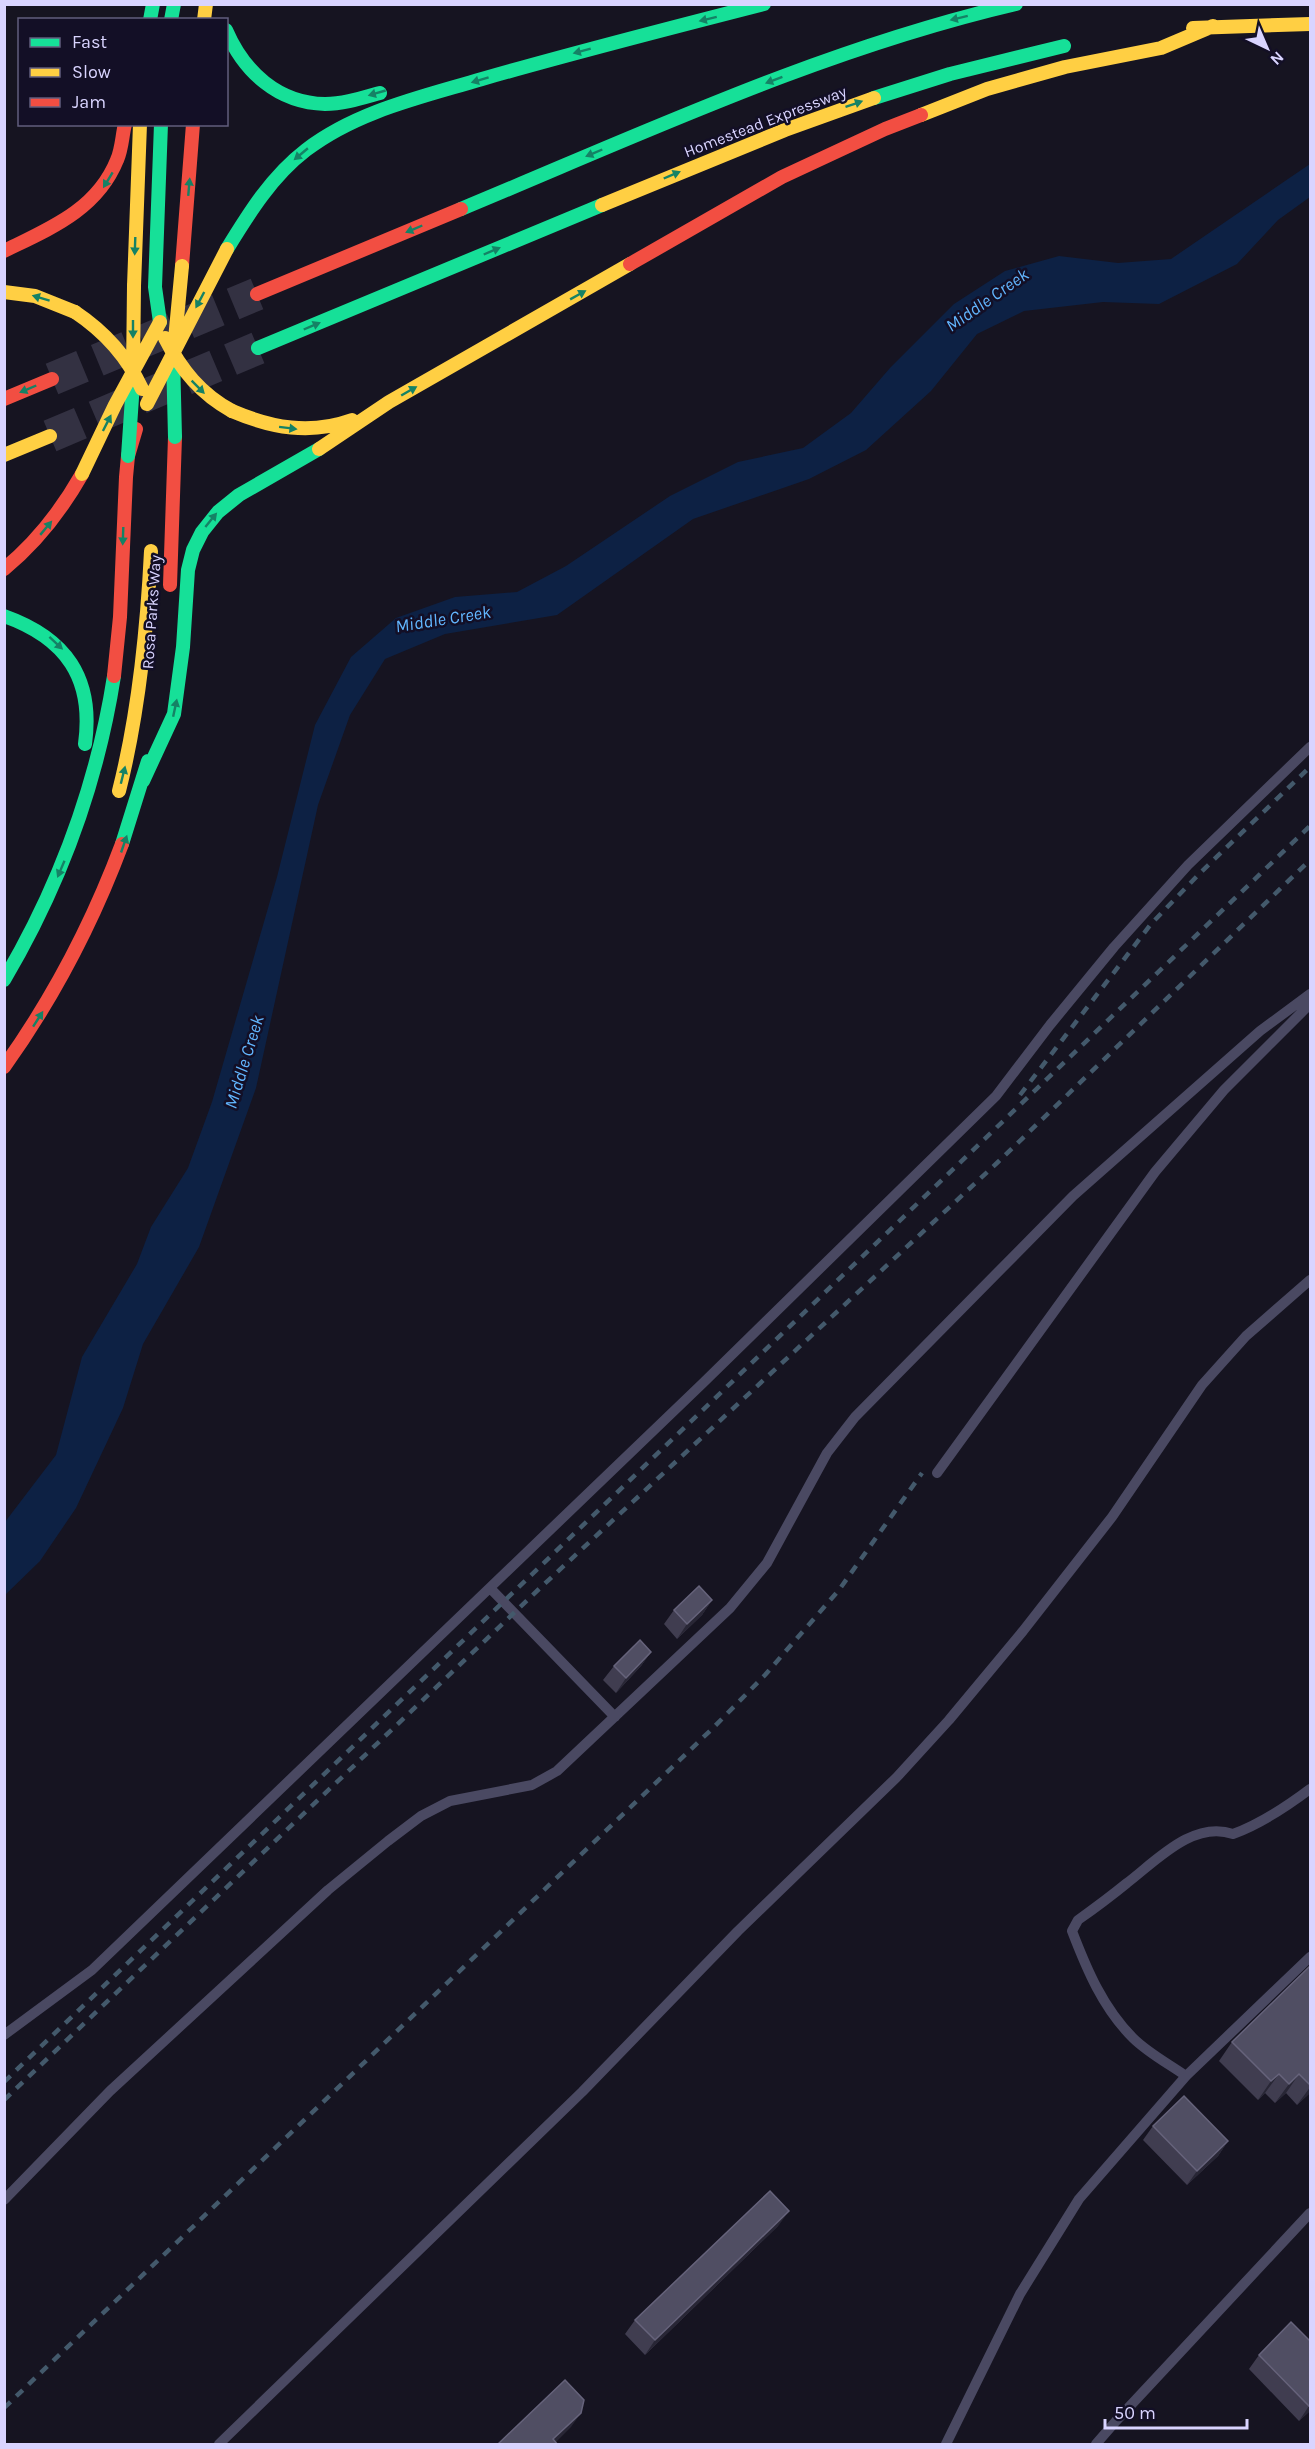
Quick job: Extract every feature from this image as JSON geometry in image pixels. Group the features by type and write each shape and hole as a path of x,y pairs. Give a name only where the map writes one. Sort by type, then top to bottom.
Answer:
{"main road":[{"path":"129,456 136,427 227,249 253,206 278,176 308,148 359,118 392,106 536,63 764,4"},
{"name":"Homestead Expressway","path":"257,294 748,90 839,55 924,27 1016,4"},
{"path":"1168,30 1213,26 1311,24"},
{"path":"161,126 155,297 160,322 173,354 198,388 232,411 261,423 290,429 311,429 344,423 389,402 782,177 875,134 987,89 1065,67 1161,48 1213,26"},
{"path":"228,35 234,49 254,75 270,88 292,99 332,104 391,89"},
{"name":"Homestead Expressway","path":"258,348 695,166 840,109 973,67 1077,44"},
{"path":"495,62 536,63"},
{"path":"4,251 75,214 90,203 104,187 114,169 125,126"},
{"name":"Rosa Parks Way","path":"4,980 30,936 56,882 76,832 92,783 106,724 118,642 129,456 140,126"},
{"name":"Rosa Parks Way","path":"170,596 175,437 173,354 193,126"},
{"path":"4,569 46,528 68,500 160,322 182,266"},
{"path":"4,292 35,296 75,312 106,334 133,372 152,419"},
{"path":"4,399 52,379"},
{"path":"143,781 174,714 183,647 188,570 193,550 202,532 218,512 239,495 336,440 389,402"},
{"path":"4,455 50,436"},
{"path":"116,801 133,735 144,672 152,540"},
{"path":"4,616 30,625 47,635 61,647 76,668 88,705 89,724 83,753"},
{"path":"4,1067 56,991 111,879 143,781 159,711"},
{"path":"30,936 55,844 68,806"},
{"path":"56,991 82,905"}],"lane":[{"path":"4,2035 92,1970 703,1383 996,1096 1050,1025 1188,865 1311,747"},
{"path":"4,2200 110,2091 328,1890 388,1841 421,1816 450,1801 532,1785 557,1771 730,1608 750,1586 783,1538 827,1453 855,1417 1073,1196 1251,1039 1311,994"},
{"path":"937,1473 1155,1172 1224,1090 1311,1004"},
{"path":"219,2445 582,2092 738,1931 903,1770 949,1720 1078,1561 1112,1517 1202,1385 1246,1336 1311,1280"},
{"path":"490,1588 615,1717"},
{"path":"1186,2076 1134,2040 1113,2016 1092,1981 1072,1931 1078,1920 1176,1844 1204,1832 1222,1830 1233,1834 1250,1828 1311,1789"},
{"path":"946,2445 1020,2294 1079,2199 1186,2076 1311,1957"},
{"path":"1096,2445 1311,2213"}],"water":[{"name":"Middle Creek","path":"1310,164 1310,197 1278,220 1237,264 1159,304 1103,302 1024,311 977,334 931,391 866,450 809,479 693,519 557,615 445,634 385,659 350,715 318,805 256,1088 199,1247 143,1344 123,1408 76,1508 40,1561 5,1595 5,1522 56,1455 82,1357 137,1264 151,1227 188,1168 212,1102 277,877 315,725 351,657 396,618 455,597 517,592 566,566 670,496 738,462 803,448 851,413 890,368 954,304 1005,271 1059,256 1118,263 1171,259"}],"building":[{"path":"699,1586 712,1600 687,1624 674,1610"},
{"path":"640,1640 651,1652 626,1678 614,1666"},
{"path":"1311,1965 1311,2086 1299,2074 1289,2084 1279,2074 1271,2081 1232,2042"},
{"path":"1184,2096 1228,2141 1197,2171 1153,2126"},
{"path":"770,2191 789,2211 655,2340 635,2320"},
{"path":"1291,2322 1311,2342 1311,2405 1309,2406 1259,2355"},
{"path":"565,2380 584,2400 581,2413 553,2439 558,2445 497,2445"}],"tunnel":[{"path":"52,379 257,294"},
{"path":"50,436 258,348"}],"railway":[{"path":"1020,1095 1151,924 1200,873 1310,767"},
{"path":"4,2082 1310,826"},
{"path":"4,2100 539,1589 998,1162 1310,860"},
{"path":"4,2408 714,1727 765,1675 839,1590 922,1473"}],"traffic: fast":[{"path":"150,18 153,4"},
{"path":"171,18 174,4"},
{"path":"227,249 253,209 282,171 326,136 368,115 436,92 517,69 764,4"},
{"path":"461,209 666,123 804,69 874,44 1016,4"},
{"path":"228,34 242,59 253,72 278,91 292,98 332,104 380,93"},
{"path":"874,98 950,74 1064,46"},
{"path":"160,322 155,287 161,126"},
{"path":"258,348 602,205"},
{"path":"173,356 175,437"},
{"path":"128,456 133,383"},
{"path":"143,781 174,714 183,647 188,570 193,550 202,532 218,512 239,495 319,449"},
{"path":"4,616 44,636 71,664 80,680 85,699 87,720 85,744"},
{"path":"4,980 42,908 74,833 98,756 114,676"},
{"path":"122,844 148,761"}],"traffic: slow":[{"path":"204,18 206,4"},
{"path":"1193,28 1310,24"},
{"path":"921,115 987,89 1065,67 1161,48 1213,26"},
{"path":"602,205 785,130 874,98"},
{"path":"134,286 140,126"},
{"path":"147,404 227,249"},
{"path":"319,449 389,402 630,264"},
{"path":"174,350 182,266"},
{"path":"133,372 134,286"},
{"path":"4,292 35,296 75,312"},
{"path":"75,312 96,328 122,355 142,389"},
{"path":"82,474 115,405 160,322"},
{"path":"165,338 185,371 201,389 232,411"},
{"path":"232,411 262,422 291,428 321,427 352,420"},
{"path":"4,455 50,436"},
{"path":"119,791 132,732 141,672 151,551"}],"traffic: jam":[{"path":"630,264 782,177 885,129 921,115"},
{"path":"4,251 70,216 97,192 117,160 125,126"},
{"path":"182,266 193,126"},
{"path":"257,294 461,209"},
{"path":"4,399 52,379"},
{"path":"114,676 120,617 126,477 128,456 136,429"},
{"path":"170,585 175,437"},
{"path":"4,569 48,525 82,474"},
{"path":"4,1067 39,1014 85,931 122,844"}]}
